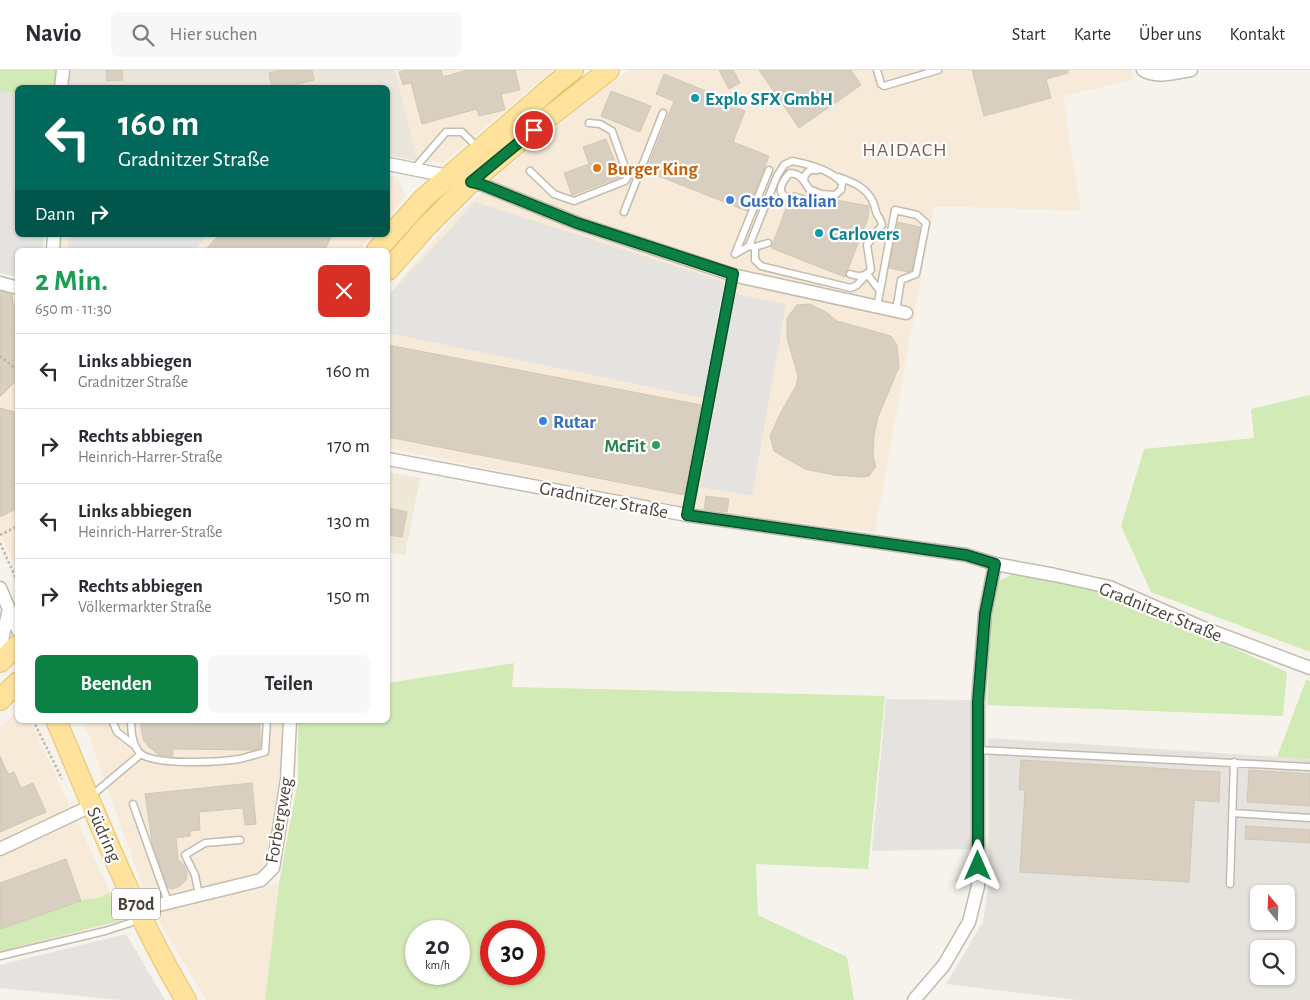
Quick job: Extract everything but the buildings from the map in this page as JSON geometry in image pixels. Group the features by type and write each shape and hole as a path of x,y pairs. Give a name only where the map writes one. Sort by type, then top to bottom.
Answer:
{"main road":[{"path":"390,236 424,198 448,176 573,70"},
{"path":"390,268 427,226 471,182 598,73"},
{"path":"379,248 389,237"},
{"path":"0,663 15,648"},
{"path":"0,663 15,660"},
{"path":"0,700 15,685"},
{"path":"0,700 15,702"},
{"name":"Südring","path":"57,723 140,913 170,973 186,1000"}],"street":[{"path":"61,85 63,70"},
{"path":"1143,70 1159,74 1191,70"},
{"path":"390,164 483,185 577,223 733,274 901,312"},
{"path":"0,283 15,287"},
{"name":"Gradnitzer Straße","path":"390,459 687,515 966,555 995,564 1109,587 1201,627 1310,668"},
{"path":"914,1000 944,965 969,922 978,886 978,702 985,614 995,564"},
{"path":"0,588 11,607 15,620"},
{"path":"0,649 11,607"},
{"name":"Forbergweg","path":"140,913 168,902 261,880 273,868 287,780 290,723"},
{"path":"0,849 91,801"}],"lane":[{"path":"877,70 881,84 884,86 938,70"},
{"path":"624,212 663,113"},
{"path":"530,171 554,194 574,201 625,181 628,176 612,131 600,124 589,123"},
{"path":"414,169 446,132 462,132 479,149"},
{"path":"792,161 819,170 856,184 866,191 873,201 877,214 881,218 882,225 867,245 871,270 857,285 851,288 761,266 755,260 752,247 777,176 784,165 792,161"},
{"path":"768,243 735,254 769,170"},
{"path":"804,182 805,175 810,170 819,170"},
{"path":"787,197 781,193 781,187 784,180 790,174 802,176 809,189 821,194 835,195 841,190 842,183 837,177"},
{"path":"877,307 895,210 917,215 926,223 916,274 901,280 901,312"},
{"path":"687,515 733,274"},
{"path":"850,274 858,276 866,274"},
{"path":"866,274 880,291"},
{"path":"113,723 117,732 134,745 141,754 166,761 200,762 238,759 266,752 267,723"},
{"path":"131,723 134,745"},
{"path":"978,750 1310,767"},
{"path":"91,801 141,754"},
{"path":"1230,884 1234,762"},
{"path":"133,804 168,902"},
{"path":"1232,813 1310,818"},
{"path":"199,895 195,875 185,855 205,843 240,840"},
{"path":"0,956 105,931 130,923 140,913"}],"path":[{"path":"0,356 15,368"},
{"path":"0,535 15,528"},
{"path":"0,543 15,577"}],"shaded area":[{"path":"68,70 395,70 418,161 390,155 390,85 66,85"},
{"path":"395,70 553,70 443,163 418,161"},
{"path":"630,70 1131,70 1133,80 1063,96 1081,211 934,206 875,532 697,511 390,448 390,293 450,221 506,169 609,84"},
{"path":"0,91 15,95 15,237 44,237 43,248 15,248 15,277 0,273"},
{"path":"390,175 397,177 406,196 390,215"},
{"path":"475,202 724,282 704,398 390,333 390,294"},
{"path":"60,237 370,237 361,248 59,248"},
{"path":"69,237 206,237 197,248 68,248"},
{"path":"0,292 15,296 15,566 0,533"},
{"path":"735,294 786,304 752,496 700,487"},
{"path":"390,472 420,478 405,555 390,552"},
{"path":"886,699 971,700 971,849 872,851"},
{"path":"15,714 15,723 31,723 123,920 0,953 0,727"},
{"path":"84,723 282,723 280,770 268,863 258,874 147,899"},
{"path":"988,738 1310,759 1310,1000 1078,1000 946,984 983,922 989,884"},
{"path":"279,883 265,1000 206,1000 153,911"},
{"path":"126,934 165,1000 120,1000 0,988 0,965"}],"green space":[{"path":"0,70 56,70 55,85 15,85 15,95 0,91"},
{"path":"1310,395 1310,652 1151,592 1121,526 1144,449 1254,438 1251,409"},
{"path":"1017,572 1110,593 1287,672 1283,716 987,705 991,622 999,581"},
{"path":"514,663 512,687 885,696 868,869 756,864 758,915 847,957 854,1000 265,1000 279,883 298,780 298,723 390,723 390,683"},
{"path":"1306,680 1310,681 1310,759 1277,757"},
{"path":"109,893 123,920 0,951 0,929 82,900 98,898"}],"place":[{"name":"Explo SFX GmbH","path":"695,98"},
{"name":"Burger King","path":"597,168"},
{"name":"Gusto Italian","path":"730,200"},
{"name":"Carlovers","path":"819,233"},
{"name":"Rutar","path":"543,421"},
{"name":"McFit","path":"656,445"}],"district":[{"name":"HAIDACH","path":"905,149"}],"route":[{"path":"534,130 471,182 483,185 577,223 733,274 687,515 966,555 995,564 985,614 978,702 978,866"}]}
